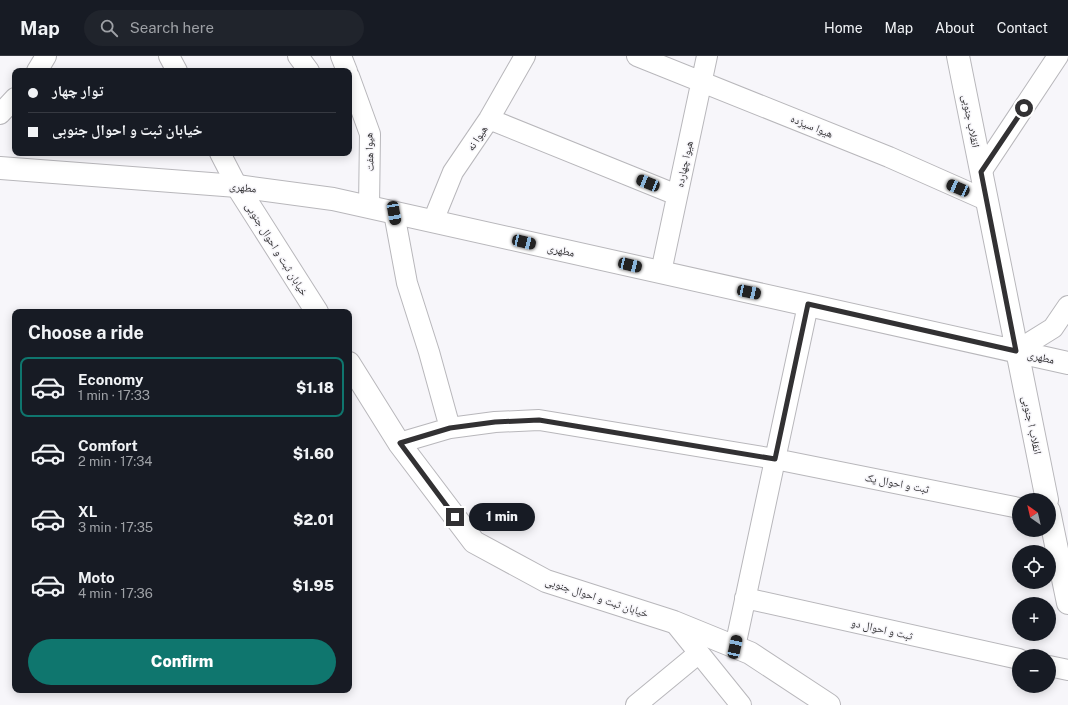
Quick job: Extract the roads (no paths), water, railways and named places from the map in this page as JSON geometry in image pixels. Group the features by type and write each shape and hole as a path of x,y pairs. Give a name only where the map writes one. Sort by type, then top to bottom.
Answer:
{"main road":[{"name":"انقلاب جنوبی","path":"958,56 1016,351"},
{"name":"مطهری","path":"0,168 236,186 333,199 1068,363"},
{"name":"خیابان ثبت و احوال جنوبی","path":"236,186 315,309"},
{"name":"انقلاب ا جنوبی","path":"1016,351 1046,493"},
{"name":"خیابان ثبت و احوال جنوبی","path":"352,368 400,443 474,542 546,581 674,622 750,653 828,705"},
{"name":"انقلاب ا جنوبی","path":"1055,537 1068,603"}],"street":[{"path":"39,68 46,56"},
{"path":"169,56 175,68"},
{"path":"298,56 307,68"},
{"path":"342,56 346,68"},
{"name":"هیوا نه","path":"433,221 453,172 490,119 525,56"},
{"name":"هیوا سیزده","path":"637,56 889,157 986,200"},
{"name":"هیوا چهارده","path":"661,272 707,56"},
{"path":"981,172 1058,56"},
{"name":"هیوا هفت","path":"352,84 370,134 370,207"},
{"path":"0,114 12,101"},
{"path":"352,117 370,134"},
{"path":"490,119 677,195"},
{"path":"221,156 236,186"},
{"path":"394,213 407,283 429,352 450,428"},
{"path":"735,647 808,304"},
{"path":"1016,351 1054,328 1068,306"},
{"name":"ثبت و احوال یک","path":"400,443 450,428 495,422 539,420 775,459 1012,507"},
{"name":"ثبت و احوال دو","path":"745,598 1012,657"},
{"path":"674,622 741,705"},
{"path":"636,705 699,653"},
{"path":"1056,667 1068,670"}]}
